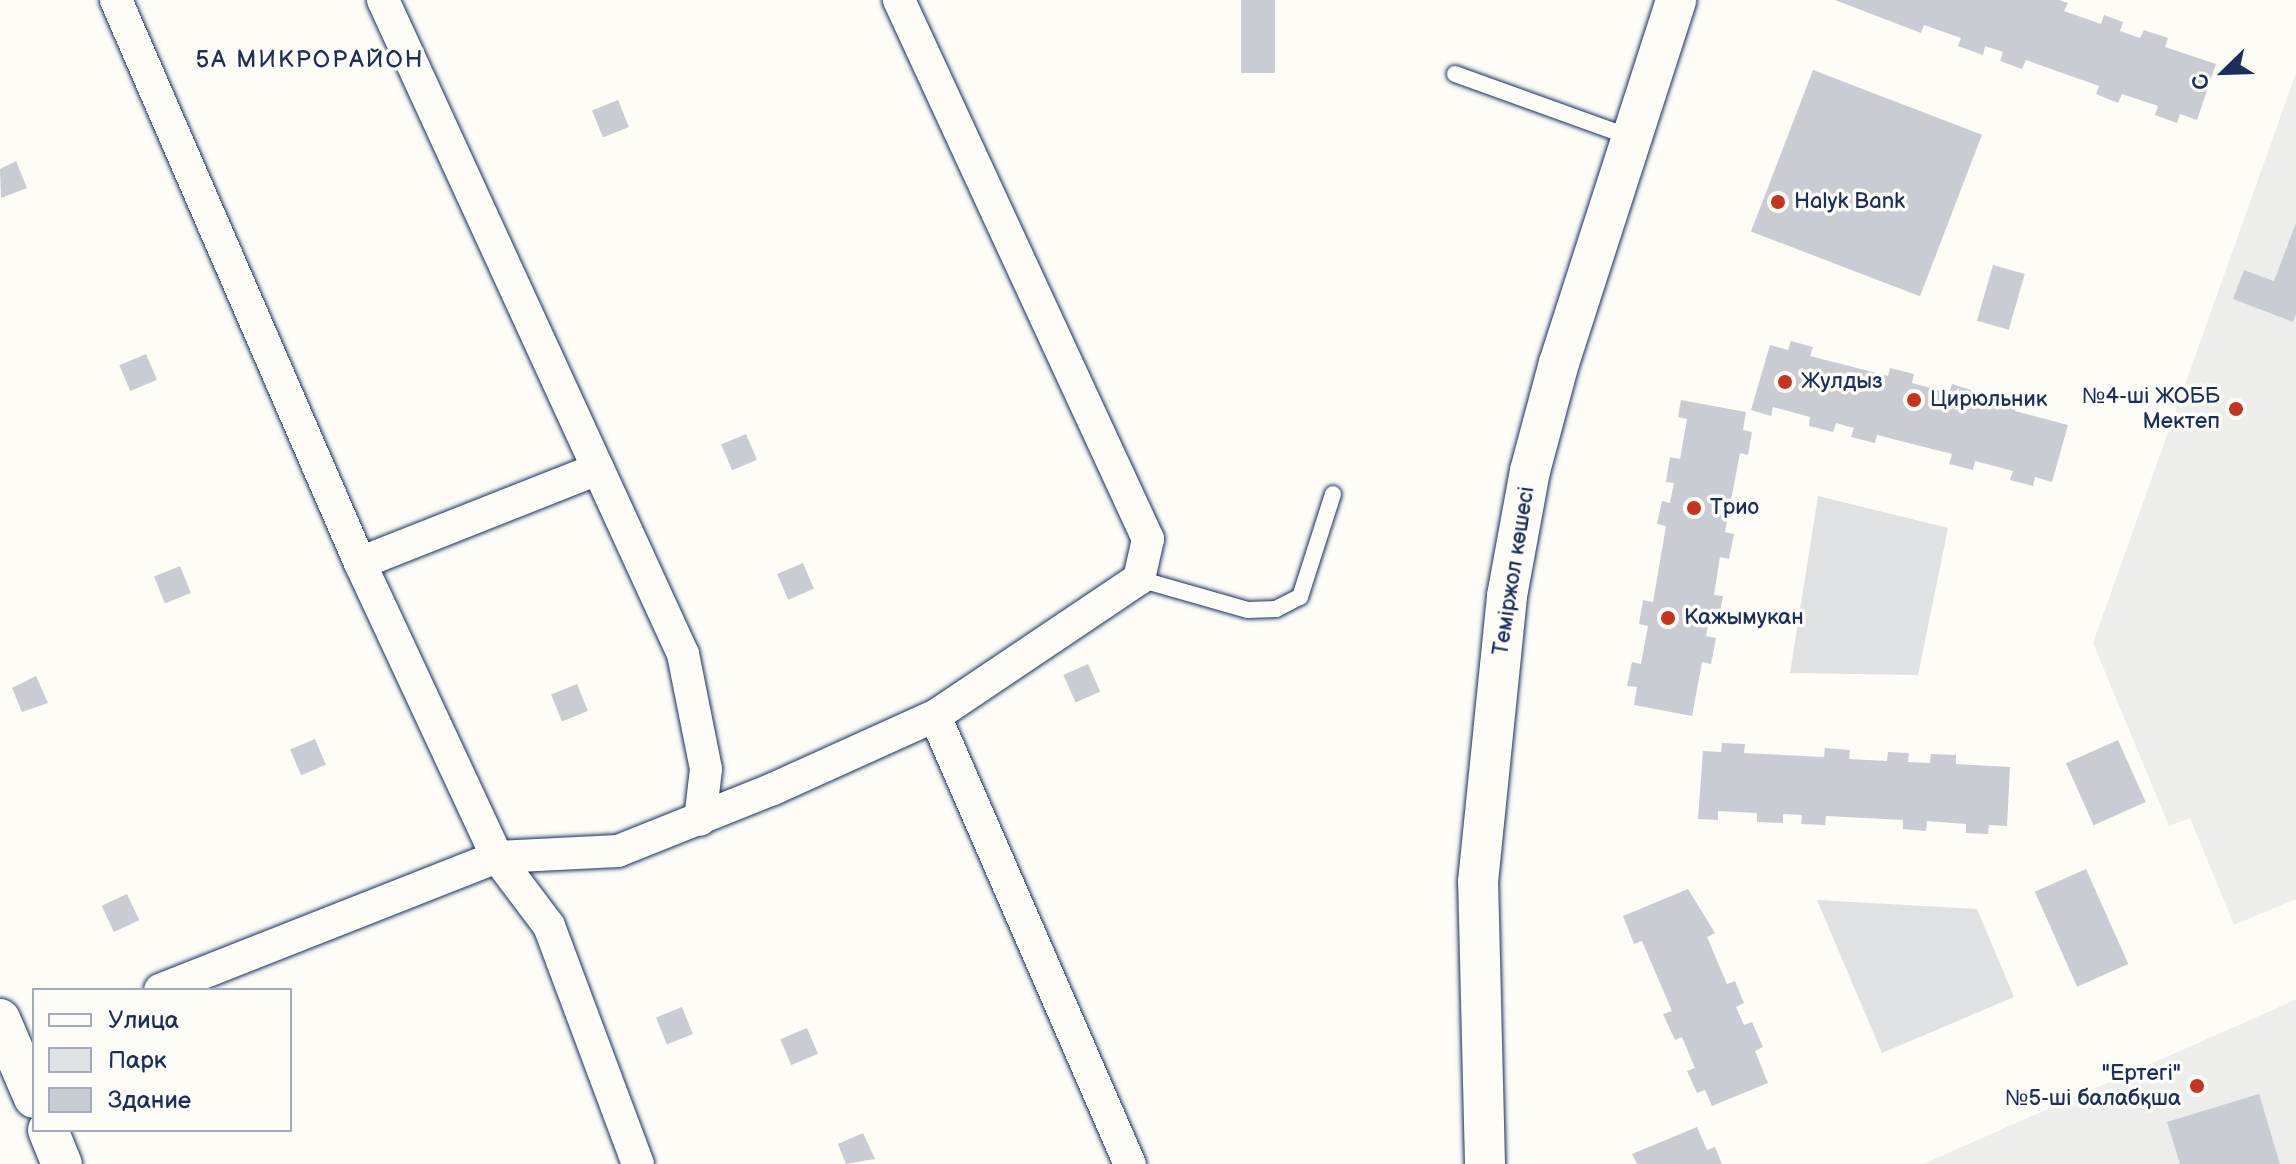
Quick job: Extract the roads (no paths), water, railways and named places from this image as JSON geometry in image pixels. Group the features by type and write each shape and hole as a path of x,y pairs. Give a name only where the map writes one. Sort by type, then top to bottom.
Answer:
{"street":[{"path":"116,0 360,563 497,857 549,926 638,1164"},
{"path":"383,0 683,654 706,769 700,820"},
{"path":"165,988 497,857 618,851 700,820 935,716 1139,579 1148,539 899,0"},
{"name":"Теміржол көшесі","path":"1485,1164 1478,882 1507,596 1530,471 1630,137 1676,0"},
{"path":"360,563 598,469"},
{"path":"935,716 1130,1164"},
{"path":"15,1035 32,1091"},
{"path":"49,1132 62,1164"}],"lane":[{"path":"1455,74 1630,137"},
{"path":"1139,579 1248,610 1276,609 1300,597 1333,494"}],"place":[{"name":"Halyk Bank","path":"1778,202"},
{"name":"Жулдыз","path":"1785,382"},
{"name":"Цирюльник","path":"1914,400"},
{"name":"№4-ші ЖОББ Мектеп","path":"2236,409"},
{"name":"Трио","path":"1694,508"},
{"name":"Кажымукан","path":"1668,618"},
{"name":"\"Ертегі\" №5-ші балабқша","path":"2197,1086"}],"district":[{"name":"5А МИКРОРАЙОН","path":"310,60"}]}
